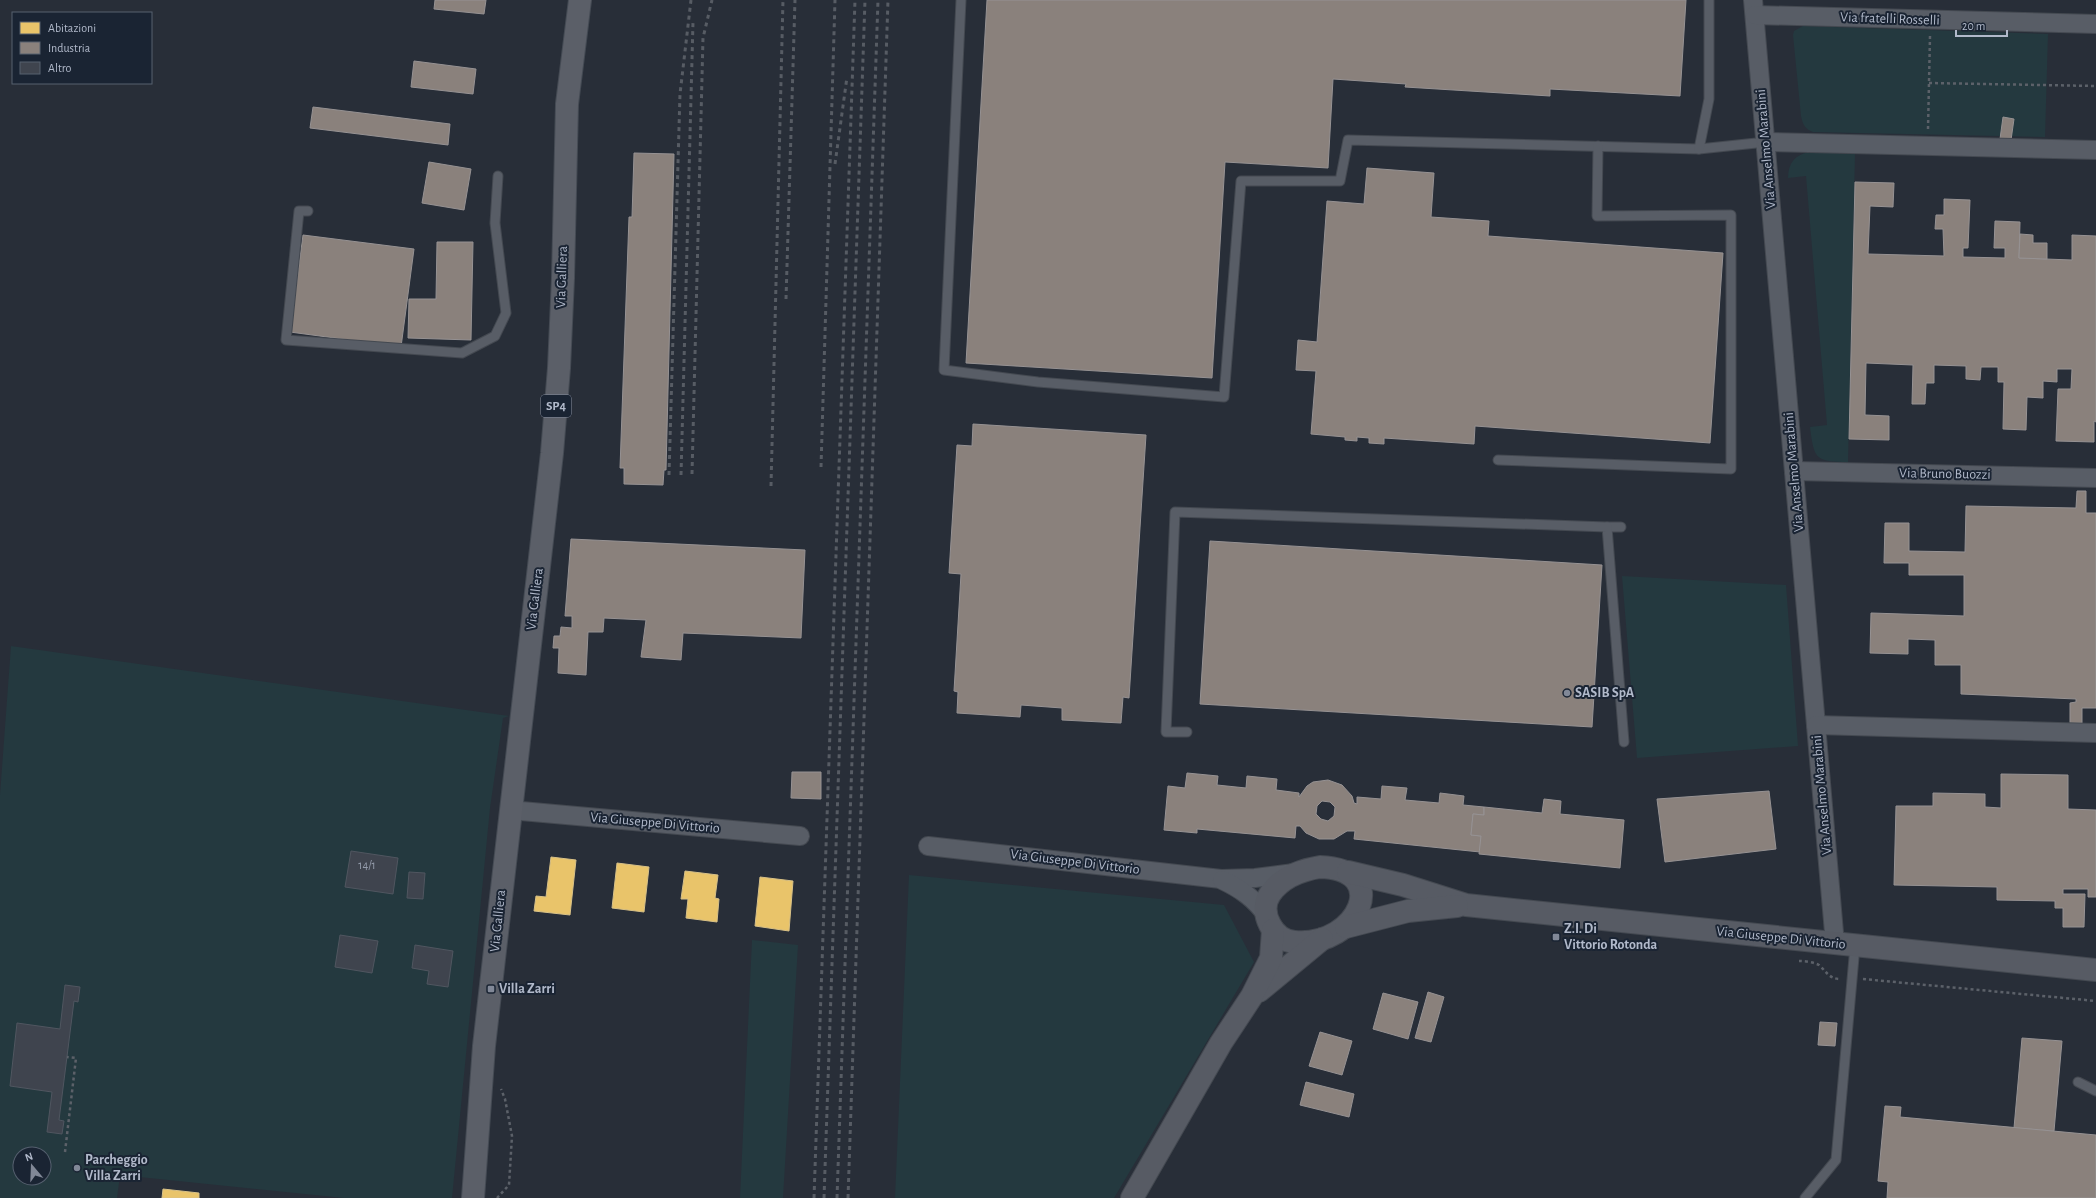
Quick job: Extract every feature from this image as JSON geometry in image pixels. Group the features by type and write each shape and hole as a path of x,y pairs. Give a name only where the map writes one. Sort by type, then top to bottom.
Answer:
{"main road":[{"name":"Via Galliera","path":"474,1198 484,1046 552,453 562,286 567,104 580,0"}],"street":[{"name":"Via fratelli Rosselli","path":"1754,7 1930,20 2096,24"},
{"name":"Via Anselmo Marabini","path":"1754,7 1816,726 1845,944"},
{"path":"1766,142 2096,150"},
{"name":"Via Bruno Buozzi","path":"1794,471 2096,478"},
{"path":"1816,726 2096,733"},
{"name":"Via Giuseppe Di Vittorio","path":"510,810 800,836"},
{"name":"Via Giuseppe Di Vittorio","path":"928,846 1221,879 1255,878 1295,873 1320,867 1332,867 1403,885 1466,904 2096,970"},
{"name":"Via Giuseppe Di Vittorio","path":"1346,927 1359,911 1361,897 1356,882 1348,872"},
{"name":"Via Giuseppe Di Vittorio","path":"1132,1198 1221,1043 1252,996 1271,958 1270,923 1266,906 1270,894 1284,880 1295,873"},
{"name":"Via Giuseppe Di Vittorio","path":"1221,879 1237,887 1258,904 1282,938 1293,942 1322,939"},
{"name":"Via Giuseppe Di Vittorio","path":"1252,996 1322,939 1346,927 1408,911 1466,904"}],"lane":[{"path":"961,0 944,370 1038,382 1224,397 1241,181 1340,181 1348,140 1699,149 1766,142"},
{"path":"1699,149 1709,99 1709,0"},
{"path":"1498,460 1731,469 1731,215 1597,216 1598,146"},
{"path":"308,211 299,212 286,340 462,353 495,336 506,313 495,223 498,176"},
{"path":"1187,732 1166,732 1175,512 1621,527"},
{"path":"1607,527 1624,742"},
{"path":"1805,1198 1836,1160 1853,978 1845,944"},
{"path":"2078,1082 2096,1091"}],"path":[{"path":"1928,146 1930,20"},
{"path":"1929,83 2096,86"},
{"path":"1793,960 1818,965 1826,974 1835,979 1853,978 2096,1001"},
{"path":"66,1152 76,1058 67,1057"},
{"path":"497,1198 509,1185 511,1166"}],"green space":[{"path":"1803,26 2048,34 2045,137 1810,131 1805,126 1801,116 1793,35 1794,31"},
{"path":"1804,153 1855,154 1848,462 1829,461 1818,456 1813,446 1810,427 1827,425 1806,176 1788,178 1789,168 1793,160"},
{"path":"1622,576 1786,585 1798,746 1637,758"},
{"path":"11,646 509,716 503,718 490,808 452,1198 344,1198 120,1175 117,1198 0,1198 0,795"},
{"path":"909,875 1224,905 1254,962 1114,1198 895,1198"},
{"path":"752,940 798,945 783,1198 740,1198"}],"building: Abitazioni":[{"path":"551,857 576,860 570,915 534,911 536,896 546,897"},
{"path":"617,863 649,867 644,912 612,908"},
{"path":"685,871 718,875 715,898 719,899 717,922 686,918 688,899 681,899"},
{"path":"760,877 793,881 789,931 755,926"},
{"path":"163,1189 199,1193 199,1198 162,1198"}],"building: Industria":[{"path":"435,0 486,0 484,14 434,9"},
{"path":"987,0 1686,0 1680,96 1550,89 1550,96 1405,87 1406,84 1333,79 1328,168 1225,162 1212,378 966,363"},
{"path":"414,61 476,69 473,94 411,87"},
{"path":"313,107 450,124 448,145 310,128"},
{"path":"2003,117 2014,119 2011,140 2000,139"},
{"path":"634,153 674,154 666,470 664,470 663,485 624,484 624,468 620,468 629,217 632,217"},
{"path":"429,162 471,169 464,210 422,203"},
{"path":"1367,168 1434,173 1431,217 1489,221 1488,236 1723,253 1710,443 1475,426 1474,444 1384,438 1384,444 1369,443 1369,438 1357,437 1357,441 1345,440 1345,437 1311,434 1316,371 1296,370 1298,340 1317,342 1327,201 1364,204"},
{"path":"1855,182 1894,183 1893,207 1870,206 1868,254 1944,256 1943,229 1935,229 1936,215 1944,215 1944,199 1970,200 1968,248 1963,248 1963,257 2005,258 2005,248 1994,248 1995,221 2020,222 2019,258 2072,260 2072,235 2096,236 2096,422 2094,421 2094,442 2056,441 2058,389 2071,389 2072,369 2057,369 2057,382 2043,381 2043,398 2027,397 2026,430 2003,429 2004,382 1998,382 1998,367 1981,367 1980,380 1966,379 1966,366 1934,365 1934,383 1926,383 1925,404 1912,404 1913,365 1866,363 1865,415 1889,416 1889,440 1849,439"},
{"path":"2020,234 2033,235 2033,243 2047,243 2047,259 2019,258"},
{"path":"303,235 414,249 401,347 290,332"},
{"path":"437,242 473,242 471,340 408,338 409,299 436,299"},
{"path":"973,424 1146,435 1129,698 1123,697 1121,723 1062,720 1062,708 1021,705 1020,717 957,713 958,692 954,691 961,574 949,573 957,445 972,446"},
{"path":"2077,491 2086,491 2086,513 2096,513 2096,708 2082,708 2082,723 2070,723 2070,703 2076,702 2076,699 1961,694 1961,665 1935,665 1935,640 1908,639 1908,654 1870,653 1871,613 1964,616 1964,575 1909,575 1909,563 1884,563 1885,523 1909,523 1909,551 1965,552 1966,506 2076,508"},
{"path":"571,539 805,550 801,638 683,633 681,660 641,657 646,620 604,618 603,632 588,632 586,675 558,673 559,648 553,648 554,636 560,636 561,627 572,628 572,616 565,616"},
{"path":"1210,541 1602,565 1592,727 1200,704"},
{"path":"792,772 821,772 821,799 791,798"},
{"path":"1187,773 1218,776 1217,785 1246,788 1247,776 1277,779 1276,790 1299,793 1299,797 1307,786 1313,782 1328,780 1342,785 1352,796 1354,803 1357,804 1357,797 1381,799 1382,786 1407,788 1405,800 1439,803 1440,793 1464,796 1463,805 1484,807 1484,815 1473,814 1471,835 1481,836 1480,852 1354,839 1355,831 1347,831 1334,839 1319,839 1306,833 1300,826 1296,826 1295,838 1197,829 1197,833 1164,830 1168,786 1185,788","holes":["1322,801 1330,802 1335,807 1334,816 1328,821 1321,819 1316,814 1317,806"]},
{"path":"2001,774 2068,775 2068,809 2096,810 2096,897 2088,897 2088,889 2063,889 2063,894 2085,894 2084,927 2063,927 2063,908 2055,908 2055,901 1997,900 1997,887 1894,885 1896,806 1933,806 1933,793 1985,794 1985,807 2001,808"},
{"path":"1769,791 1776,849 1665,862 1657,799"},
{"path":"1544,799 1561,801 1560,814 1624,820 1620,868 1479,854 1481,836 1471,835 1473,814 1484,815 1484,807 1542,813"},
{"path":"1428,992 1444,997 1431,1042 1415,1038"},
{"path":"1383,993 1418,1002 1408,1039 1373,1029"},
{"path":"1820,1022 1837,1023 1835,1046 1818,1045"},
{"path":"1320,1032 1352,1041 1342,1075 1309,1066"},
{"path":"2022,1038 2062,1041 2054,1131 2014,1128"},
{"path":"1306,1082 1354,1094 1349,1117 1300,1105"},
{"path":"1885,1106 1901,1107 1900,1117 2096,1135 2096,1198 1887,1198 1888,1182 1878,1181"}],"building: Altro":[{"path":"351,851 398,858 393,894 345,887"},
{"path":"409,872 425,873 423,899 407,898"},
{"path":"340,935 378,941 372,973 335,967"},
{"path":"415,945 453,951 448,987 427,984 429,971 412,968"},
{"path":"65,985 80,987 78,1002 74,1001 59,1120 64,1121 62,1134 47,1132 52,1092 10,1086 17,1023 60,1029"}],"railway":[{"path":"669,475 680,94 691,0"},
{"path":"692,474 703,38 712,0"},
{"path":"771,486 783,0"},
{"path":"786,299 795,0"},
{"path":"821,467 835,0"},
{"path":"814,1198 855,0"},
{"path":"824,1198 865,0"},
{"path":"837,1198 878,0"},
{"path":"848,1198 888,0"},
{"path":"681,475 693,22"},
{"path":"835,164 847,77"}],"place":[{"name":"SASIB SpA","path":"1567,693"},
{"name":"Z.I. Di Vittorio Rotonda","path":"1556,937"},
{"name":"Villa Zarri","path":"491,989"},
{"name":"Parcheggio Villa Zarri","path":"77,1168"}]}
